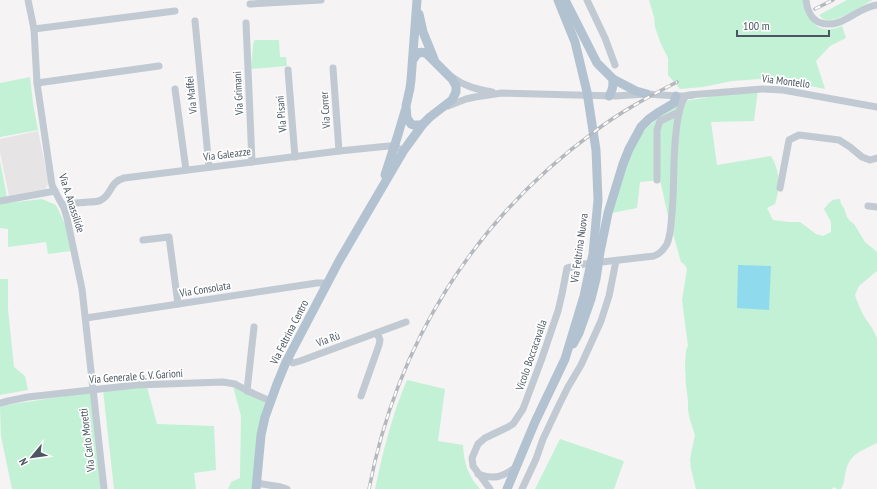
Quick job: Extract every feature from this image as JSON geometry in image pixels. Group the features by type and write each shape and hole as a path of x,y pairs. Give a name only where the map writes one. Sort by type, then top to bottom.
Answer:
{"main road":[{"name":"Via Feltrina Centro","path":"376,196 394,147 410,88 417,0"},
{"path":"417,0 421,26 436,62"},
{"name":"Via Feltrina Nuova","path":"507,489 565,359 596,253 598,200 596,150 587,92 575,42 558,0"},
{"path":"565,0 597,63 609,75 619,82 631,89 648,94"},
{"path":"413,60 417,54 422,52 429,55 436,62"},
{"name":"Via Feltrina Centro","path":"256,486 261,435 265,417 286,362 339,260 404,150 423,124 456,95 456,86 436,62"},
{"path":"609,75 613,85 609,96"},
{"path":"565,359 579,333 591,299 596,279 596,253 629,148 641,127 659,112 674,103 676,98"},
{"path":"406,106 407,118 411,124 423,124"}],"street":[{"name":"Via A. Anassilide","path":"28,0 34,29 37,83 52,185 63,205 69,226 82,289 92,389"},
{"path":"250,4 321,0"},
{"path":"587,0 605,38 615,65"},
{"path":"806,0 812,17 816,22 824,24 835,24 869,7 877,5"},
{"path":"34,29 175,11"},
{"name":"Via Maffei","path":"195,21 209,167"},
{"name":"Via Grimani","path":"246,23 252,162"},
{"path":"37,83 159,66"},
{"name":"Via Correr","path":"334,68 338,151"},
{"name":"Via Pisani","path":"288,70 295,156"},
{"name":"Via Montello","path":"448,75 466,86 502,94"},
{"path":"175,89 186,170"},
{"name":"Via Montello","path":"440,109 475,97 502,94 609,96 648,94 676,98 690,95 762,89 782,90 877,107"},
{"name":"Vicolo Boccacavalla","path":"478,474 473,466 472,458 478,444 485,438 508,428 513,424 528,398 558,311 567,268 584,264 654,256 664,249 667,243 670,228 672,209 675,133 679,112 676,98 690,95"},
{"path":"657,180 657,130 660,121 679,112"},
{"path":"780,188 789,140 799,135 839,140 862,157 870,160 877,158"},
{"name":"Via Galeazze","path":"63,205 102,200 107,196 113,184 121,179 338,151 389,146 404,150"},
{"path":"0,201 55,191"},
{"path":"868,206 877,207"},
{"path":"143,240 169,237 178,304"},
{"path":"522,489 536,459 543,438 568,387 581,365 601,321 610,296 616,261"},
{"name":"Via Consolata","path":"86,318 317,283 323,283 326,285"},
{"name":"Via Rù","path":"286,362 290,361 294,363 406,322"},
{"path":"247,391 254,327"},
{"path":"361,396 380,340 378,333"},
{"name":"Via Generale G. V. Garioni","path":"0,404 22,398 92,389 136,385 223,382 235,384 270,401"},
{"name":"Via Carlo Moretti","path":"92,389 104,489"},
{"path":"478,474 489,477 502,476 517,466"},
{"path":"478,474 490,489"},
{"path":"256,486 281,487 287,489"}],"shaded area":[{"path":"38,131 49,183 45,189 9,196 0,152 0,139"}],"green space":[{"path":"649,0 803,0 808,14 815,25 826,29 833,29 842,26 846,38 830,46 816,61 825,89 790,82 759,79 732,81 703,87 680,89 668,75 668,58 655,27"},
{"path":"847,0 873,0 846,15 835,19 827,20 819,15"},
{"path":"255,40 279,40 280,57 286,57 287,66 251,69 253,45"},
{"path":"30,77 38,130 0,137 0,83"},
{"path":"758,90 754,121 711,122 717,165 771,156 779,179 775,204 767,208 773,220 800,222 816,234 823,236 831,232 831,222 824,209 833,200 840,199 847,217 854,224 865,242 877,252 877,271 859,286 855,295 862,313 877,339 877,443 857,453 850,460 841,489 834,487 832,489 696,489 690,459 695,435 688,410 685,365 686,350 688,346 682,300 687,269 681,262 660,180 640,182 637,208 612,213 613,200 636,140 659,117 679,104 690,100 734,92"},
{"path":"0,161 8,203 42,199 56,205 65,224 71,251 48,254 46,242 8,247 8,229 0,228"},
{"path":"0,279 8,279 8,309 14,367 25,376 28,390 0,395"},
{"path":"407,380 445,389 438,441 463,445 467,469 472,479 480,489 375,489 388,434"},
{"path":"233,386 240,388 267,404 254,489 228,489 231,482 240,478 241,416"},
{"path":"147,387 157,424 214,426 216,470 194,473 196,489 114,489 103,390"},
{"path":"92,392 103,489 12,489 1,436 0,406"},
{"path":"560,439 624,461 614,489 535,489"}],"water":[{"path":"738,265 771,266 769,310 737,308"}],"railway":[{"path":"815,9 833,0"},
{"path":"369,489 382,435 399,384 421,335 447,289 477,245 512,204 551,167 594,132 624,111 677,82"}]}
